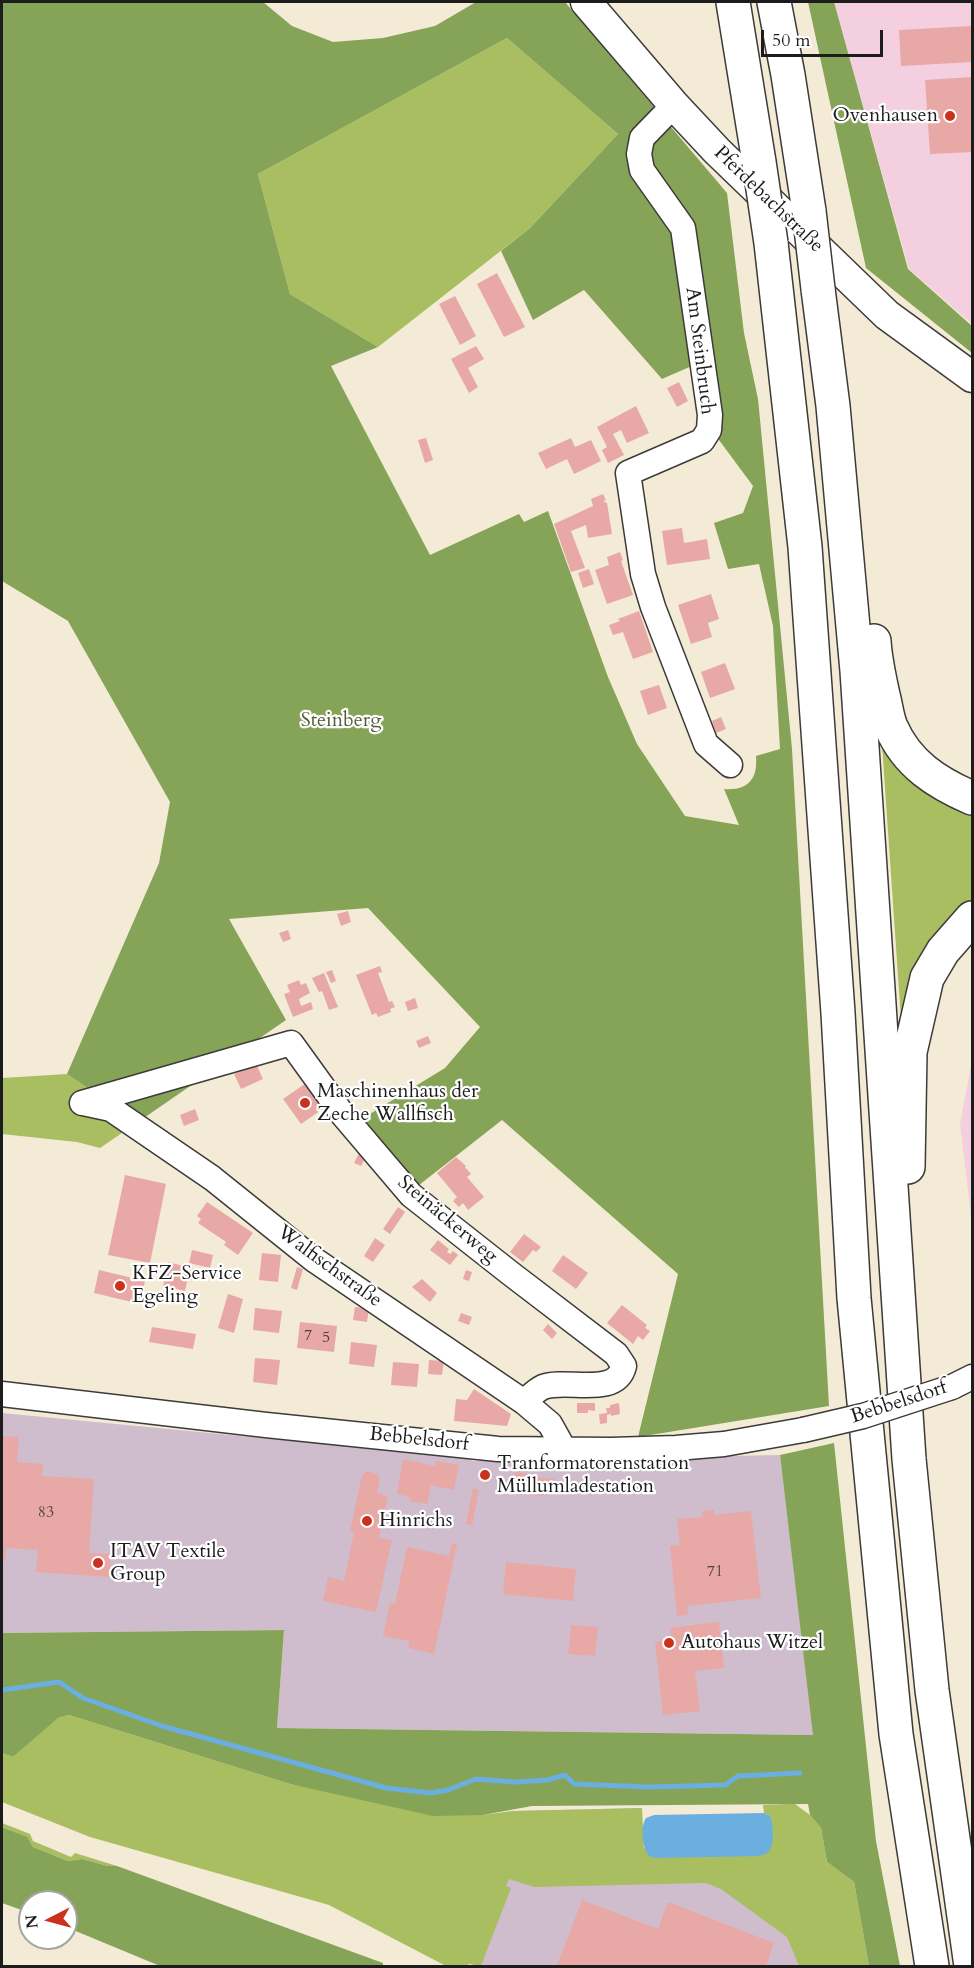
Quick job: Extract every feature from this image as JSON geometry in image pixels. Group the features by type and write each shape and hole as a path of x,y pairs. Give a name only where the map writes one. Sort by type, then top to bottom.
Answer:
{"highway":[{"path":"733,2 771,243 805,547 836,990 854,1298 896,1734 932,1966"},
{"path":"774,2 809,211 833,406 857,671 909,1459 932,1690 971,1966"},
{"path":"833,406 866,545 875,659 890,726 908,755 923,771 945,786 972,798"},
{"path":"893,1236 908,1173 910,1052 927,978 943,951 972,918"}],"main road":[{"name":"Pferdebachstraße","path":"586,2 674,105 717,151 887,315 972,377"}],"street":[{"name":"Am Steinbruch","path":"674,105 642,138 639,154 642,170 683,228 710,415 708,430 702,441 628,472 643,574 654,607 706,744 730,765"},
{"name":"Steinäckerweg","path":"82,1102 291,1043 342,1115 411,1195 616,1354 624,1366 622,1373 615,1381 595,1385 559,1383 540,1388 524,1402"},
{"name":"Walfischstraße","path":"82,1102 111,1109 212,1178 314,1259 524,1402 550,1424 564,1449"},
{"name":"Bebbelsdorf","path":"2,1394 498,1449 611,1450 724,1444 803,1430 863,1416 962,1382"}],"shaded area":[{"path":"834,2 972,2 972,324 909,269"},
{"path":"972,1060 972,1224 960,1124"},
{"path":"2,1413 459,1457 474,1461 780,1455 814,1735 277,1728 284,1630 2,1633"},
{"path":"783,1804 795,1804 814,1840 751,1885 811,1966 472,1966 480,1951 498,1853 512,1811 642,1808 635,1863 775,1859"}],"green space":[{"name":"Steinberg","path":"2,2 263,2 292,26 333,42 383,38 435,26 476,2 565,2 727,193 744,333 758,399 792,749 829,1406 638,1437 678,1274 502,1120 414,1189 355,1123 445,1068 480,1027 368,908 229,919 286,1020 138,1122 67,1074 159,863 170,802 68,621 2,581","holes":["507,38 618,134 530,228 501,251 533,320 584,290 662,379 710,358 719,440 753,486 743,513 714,523 728,569 759,564 773,626 780,749 756,756 753,777 745,786 724,789 739,825 685,816 637,744 608,677 548,511 524,522 519,514 430,555 331,366 378,347 290,294 258,174"]},
{"path":"808,2 834,2 908,269 972,326 972,353 866,268"},
{"path":"507,38 618,134 530,228 378,347 290,294 258,174"},
{"path":"881,730 972,802 972,912 902,1034"},
{"path":"67,1074 138,1122 100,1148 77,1142 2,1134 2,1078"},
{"path":"834,1443 876,1841 900,1966 869,1966 854,1882 827,1862 821,1828 810,1815 808,1804 532,1806 483,1815 433,1816 290,1784 69,1715 59,1717 13,1757 2,1753 2,1633 284,1630 277,1728 813,1735 780,1455"},
{"path":"69,1715 290,1784 459,1815 483,1815 512,1811 642,1808 644,1848 770,1816 764,1813 763,1805 795,1804 810,1815 821,1828 827,1862 854,1882 869,1966 799,1966 787,1937 721,1889 706,1883 534,1887 509,1879 506,1886 511,1888 481,1966 469,1964 467,1966 446,1966 329,1905 90,1837 2,1802 2,1753 13,1757 59,1716"},
{"path":"2,1823 30,1834 33,1841 71,1857 75,1853 117,1866 82,1859 68,1861 33,1847 26,1837 2,1827"},
{"path":"2,1827 27,1837 33,1847 68,1861 82,1859 117,1866 383,1963 383,1966 160,1966 78,1932 78,1890 18,1890 18,1909 2,1903"}],"water":[{"path":"764,1813 770,1816 773,1839 769,1851 760,1856 655,1858 648,1855 644,1846 642,1831 644,1822 646,1818 654,1815"}],"building":[{"path":"972,26 972,62 901,66 899,30"},
{"name":"Ovenhausen","path":"972,77 972,152 930,154 925,80"},
{"path":"497,273 525,327 504,337 477,284"},
{"path":"455,296 476,336 460,345 439,304"},
{"path":"476,346 484,359 468,368 478,387 469,393 451,359"},
{"path":"679,382 688,401 677,407 667,388"},
{"path":"636,406 649,433 627,443 621,430 613,434 624,455 608,463 602,450 607,447 597,427"},
{"path":"426,438 433,460 425,463 418,440"},
{"path":"571,438 575,447 591,440 601,461 574,474 567,459 546,469 538,453"},
{"path":"603,494 606,500 603,501 607,503 612,534 588,538 586,525 571,531 585,568 571,572 554,524 593,506 591,499"},
{"path":"682,528 684,543 707,539 710,559 667,565 662,531"},
{"path":"620,552 633,595 607,604 595,570 609,565 607,557"},
{"path":"589,569 594,584 583,588 578,573"},
{"path":"711,594 719,619 708,623 712,637 691,644 678,605"},
{"path":"639,611 653,652 633,659 623,632 613,635 609,625"},
{"path":"725,663 735,689 710,698 701,672"},
{"path":"659,685 667,708 648,715 640,691"},
{"path":"721,717 726,729 716,733 712,721"},
{"path":"348,911 351,922 341,926 337,914"},
{"path":"288,930 291,939 283,942 279,933"},
{"path":"380,966 382,972 378,973 389,1002 392,1001 395,1007 390,1009 391,1012 378,1017 376,1013 372,1015 356,975"},
{"path":"332,970 336,981 331,983 326,972"},
{"path":"324,973 338,1007 329,1010 322,991 319,992 312,978"},
{"path":"299,980 301,985 306,983 310,993 299,999 301,1006 311,1002 313,1009 293,1017 284,994 290,992 287,985"},
{"path":"415,998 418,1008 408,1011 405,1002"},
{"path":"428,1036 431,1043 419,1048 416,1041"},
{"path":"256,1064 263,1079 241,1089 234,1074"},
{"name":"Maschinenhaus der Zeche Wallfisch","path":"309,1081 327,1106 301,1124 283,1099"},
{"path":"195,1109 199,1120 184,1126 180,1115"},
{"path":"361,1149 368,1153 361,1166 354,1163"},
{"path":"456,1157 466,1166 471,1174 467,1177 484,1197 468,1210 463,1203 459,1207 453,1201 457,1197 437,1173"},
{"path":"125,1175 166,1184 150,1263 108,1255"},
{"path":"207,1202 253,1233 238,1255 224,1245 226,1242 198,1223 201,1219 197,1216"},
{"path":"398,1207 405,1212 390,1234 383,1229"},
{"path":"524,1234 541,1247 536,1252 533,1250 523,1262 510,1252"},
{"path":"375,1238 385,1245 373,1262 364,1256"},
{"path":"438,1240 449,1249 447,1252 450,1254 453,1251 458,1255 450,1265 430,1250"},
{"path":"192,1250 213,1255 210,1268 189,1263"},
{"path":"262,1253 281,1255 278,1282 259,1280"},
{"path":"563,1255 588,1273 576,1289 552,1271"},
{"path":"168,1262 195,1269 192,1280 188,1278 185,1291 163,1286"},
{"path":"297,1267 303,1269 297,1290 291,1288"},
{"name":"KFZ-Service Egeling","path":"99,1270 145,1281 140,1304 94,1293"},
{"path":"466,1270 472,1272 469,1281 463,1279"},
{"path":"422,1279 437,1293 430,1302 412,1287"},
{"path":"228,1294 243,1299 234,1333 218,1328"},
{"path":"622,1305 647,1325 645,1328 650,1331 643,1340 638,1336 633,1344 607,1323"},
{"path":"355,1307 369,1308 367,1322 353,1320"},
{"path":"255,1308 282,1311 279,1333 253,1330"},
{"path":"461,1313 472,1317 469,1325 458,1321"},
{"path":"300,1322 337,1326 334,1352 297,1348"},
{"path":"548,1324 557,1333 552,1339 543,1330"},
{"path":"152,1327 196,1334 193,1349 149,1342"},
{"path":"351,1342 377,1345 374,1367 349,1364"},
{"path":"255,1358 280,1360 277,1385 253,1382"},
{"path":"429,1360 444,1361 442,1375 428,1374"},
{"path":"393,1362 419,1364 417,1387 391,1385"},
{"path":"474,1389 511,1414 507,1426 454,1421 456,1399 467,1400"},
{"path":"577,1403 595,1403 595,1411 577,1413"},
{"path":"619,1403 620,1414 607,1415 607,1423 600,1424 599,1414 607,1413 606,1408"},
{"path":"2,1436 19,1437 17,1462 43,1464 42,1476 94,1479 89,1553 111,1554 109,1577 36,1572 38,1550 6,1548 5,1561 2,1560"},
{"path":"403,1459 435,1466 436,1461 459,1465 454,1490 431,1485 427,1504 409,1501 410,1497 397,1494"},
{"name":"Tranformatorenstation Müllumladestation","path":"482,1468 489,1469 488,1483 481,1482"},
{"path":"367,1471 377,1474 380,1478 377,1493 388,1496 379,1538 392,1540 376,1612 323,1601 328,1577 344,1581 354,1532 350,1531 362,1475"},
{"path":"515,1472 527,1473 525,1492 513,1490"},
{"path":"530,1477 555,1479 554,1493 543,1492 542,1496 528,1495"},
{"path":"473,1488 479,1490 472,1525 466,1524"},
{"path":"714,1510 714,1515 751,1511 761,1598 687,1606 688,1614 677,1616 670,1546 680,1545 677,1519 703,1517 702,1511"},
{"path":"452,1543 457,1544 434,1654 408,1648 410,1641 383,1636 390,1602 395,1604 407,1547 449,1556"},
{"path":"506,1562 576,1569 573,1601 503,1594"},
{"path":"719,1622 724,1668 695,1671 700,1711 663,1715 655,1642 672,1640 670,1628"},
{"path":"571,1625 598,1627 595,1656 568,1654"},
{"path":"582,1900 658,1929 668,1902 774,1943 766,1966 557,1966"}],"waterway":[{"path":"2,1690 59,1682 83,1698 162,1726 386,1788 431,1793 448,1790 476,1779 516,1782 547,1780 565,1775 574,1784 649,1787 725,1785 738,1776 800,1773"}],"place":[{"name":"Ovenhausen","path":"950,116"},
{"name":"Maschinenhaus der Zeche Wallfisch","path":"305,1103"},
{"name":"KFZ-Service Egeling","path":"120,1286"},
{"name":"Tranformatorenstation Müllumladestation","path":"485,1475"},
{"name":"Hinrichs","path":"367,1521"},
{"name":"ITAV Textile Group","path":"98,1563"},
{"name":"Autohaus Witzel","path":"669,1643"}]}
